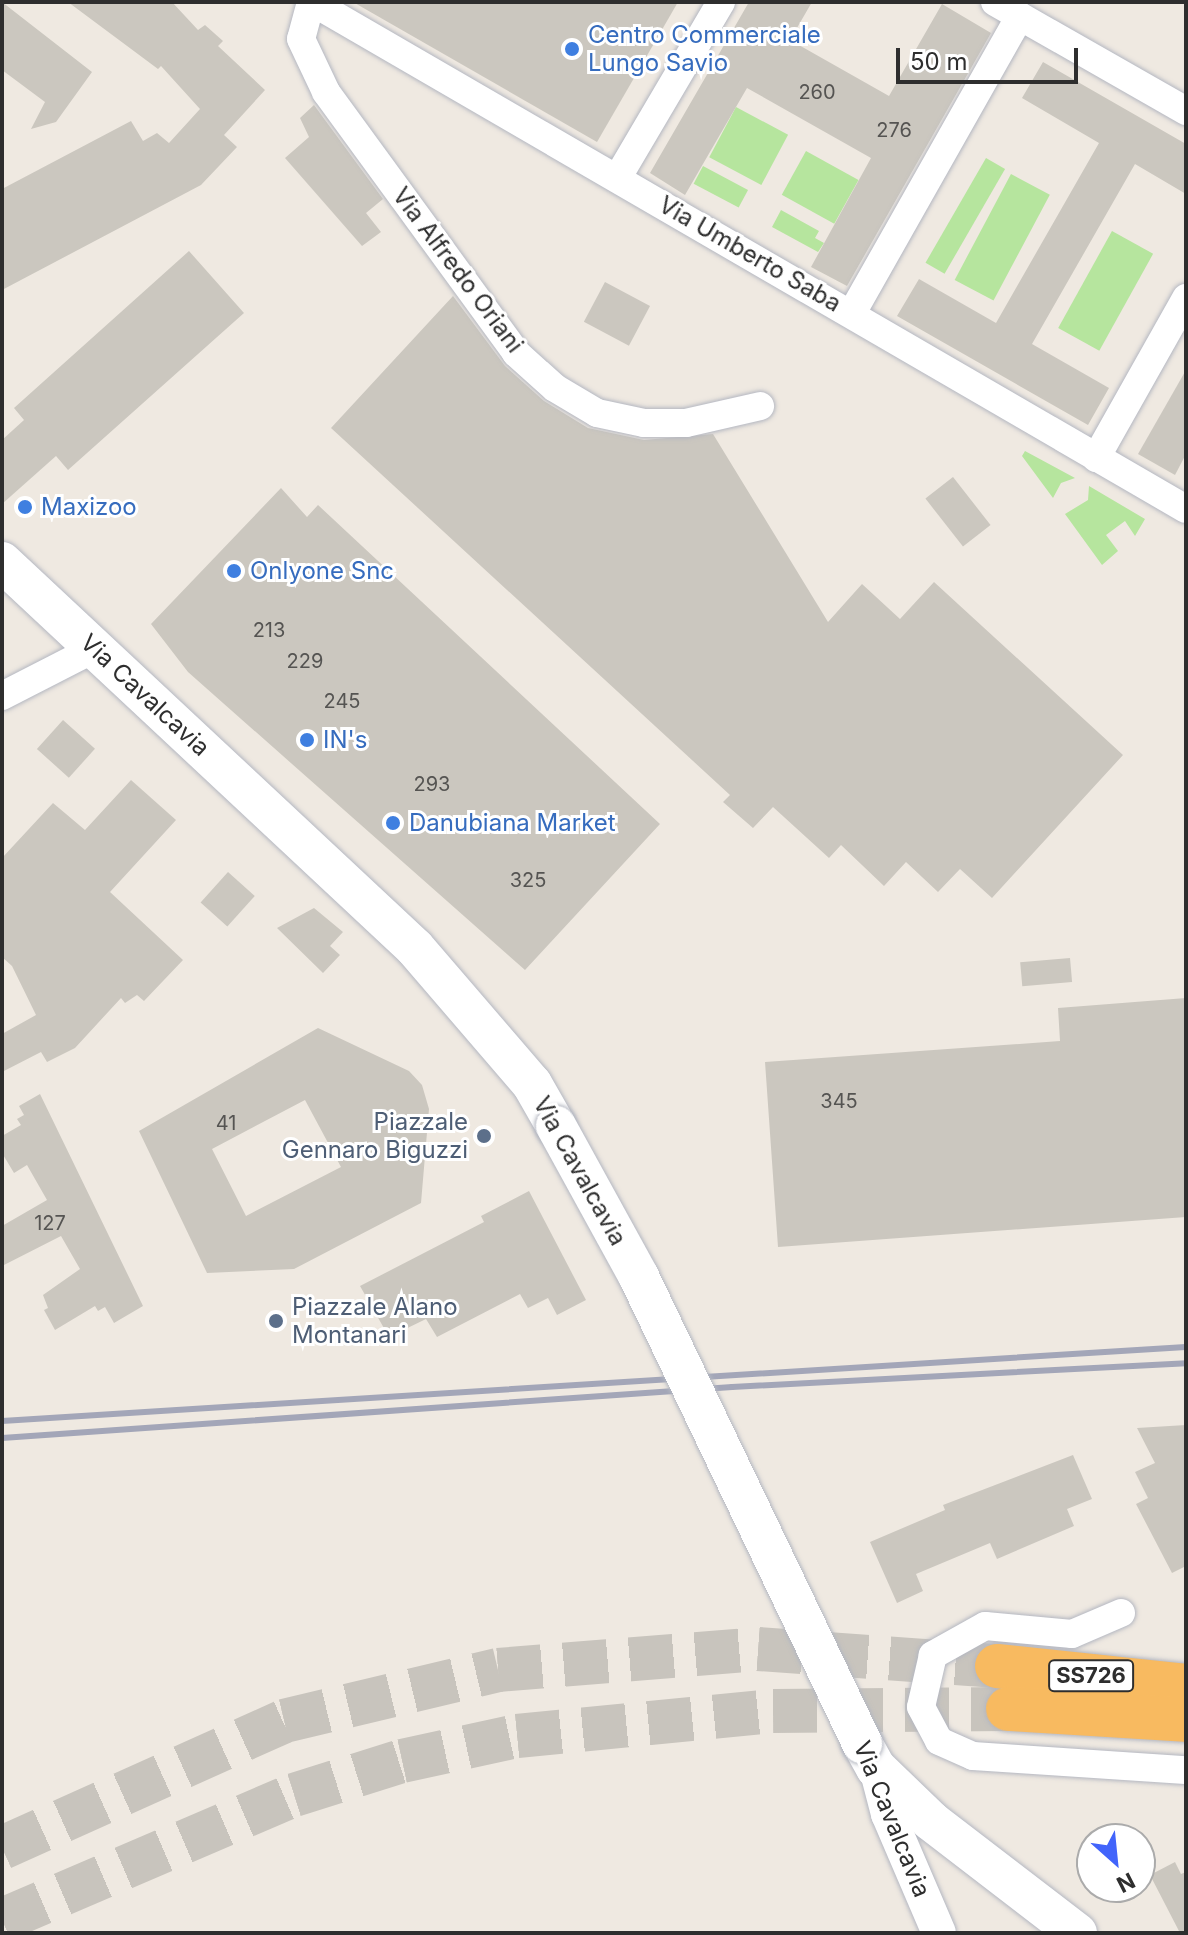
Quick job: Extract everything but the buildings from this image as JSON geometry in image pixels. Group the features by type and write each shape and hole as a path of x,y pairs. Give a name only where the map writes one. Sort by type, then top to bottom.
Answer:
{"highway":[{"name":"SS726","path":"997,1666 1186,1686"},
{"path":"1120,1679 1186,1673"},
{"name":"SS726","path":"1008,1709 1186,1720"}],"main road":[{"name":"Via Cavalcavia","path":"2,562 415,948 532,1084 639,1277 869,1756"},
{"path":"869,1756 931,1821 1077,1933"}],"street":[{"name":"Via Umberto Saba","path":"312,2 1186,509"},
{"name":"Via Alfredo Oriani","path":"312,2 301,39 315,74 516,353 555,388 597,413 644,423 686,423 760,406"},
{"path":"618,177 721,2"},
{"path":"995,2 1186,111"},
{"path":"852,313 1020,16"},
{"path":"1096,458 1186,298"},
{"path":"2,696 94,649"},
{"path":"1121,1613 1072,1634 985,1626 933,1655 921,1707 939,1741 973,1756 1186,1770"},
{"name":"Via Cavalcavia","path":"869,1756 888,1814 939,1933"}],"green space":[{"path":"736,107 788,135 761,185 709,157"},
{"path":"806,151 858,180 834,224 782,195"},
{"path":"986,158 1005,169 945,274 926,263"},
{"path":"703,166 748,190 739,208 694,184"},
{"path":"1011,174 1050,195 994,301 955,280"},
{"path":"781,210 819,231 815,238 824,243 818,252 772,227"},
{"path":"1112,231 1153,254 1099,351 1058,328"},
{"path":"1025,451 1075,478 1061,483 1053,498 1022,456"},
{"path":"1089,486 1145,519 1135,536 1125,521 1106,535 1118,551 1102,565 1065,514 1088,500"}],"tunnel":[{"path":"2,1848 284,1721 498,1670 758,1649 997,1666"},
{"path":"2,1920 294,1795 402,1761 517,1736 773,1711 1008,1709"}],"railway":[{"path":"2,1421 1186,1347"},
{"path":"2,1438 732,1387 1186,1363"}],"place":[{"name":"Centro Commerciale Lungo Savio","path":"572,49"},
{"name":"Maxizoo","path":"25,507"},
{"name":"Onlyone Snc","path":"234,571"},
{"name":"IN's","path":"307,740"},
{"name":"Danubiana Market","path":"393,823"},
{"name":"Piazzale Gennaro Biguzzi","path":"484,1136"},
{"name":"Piazzale Alano Montanari","path":"276,1321"}]}
